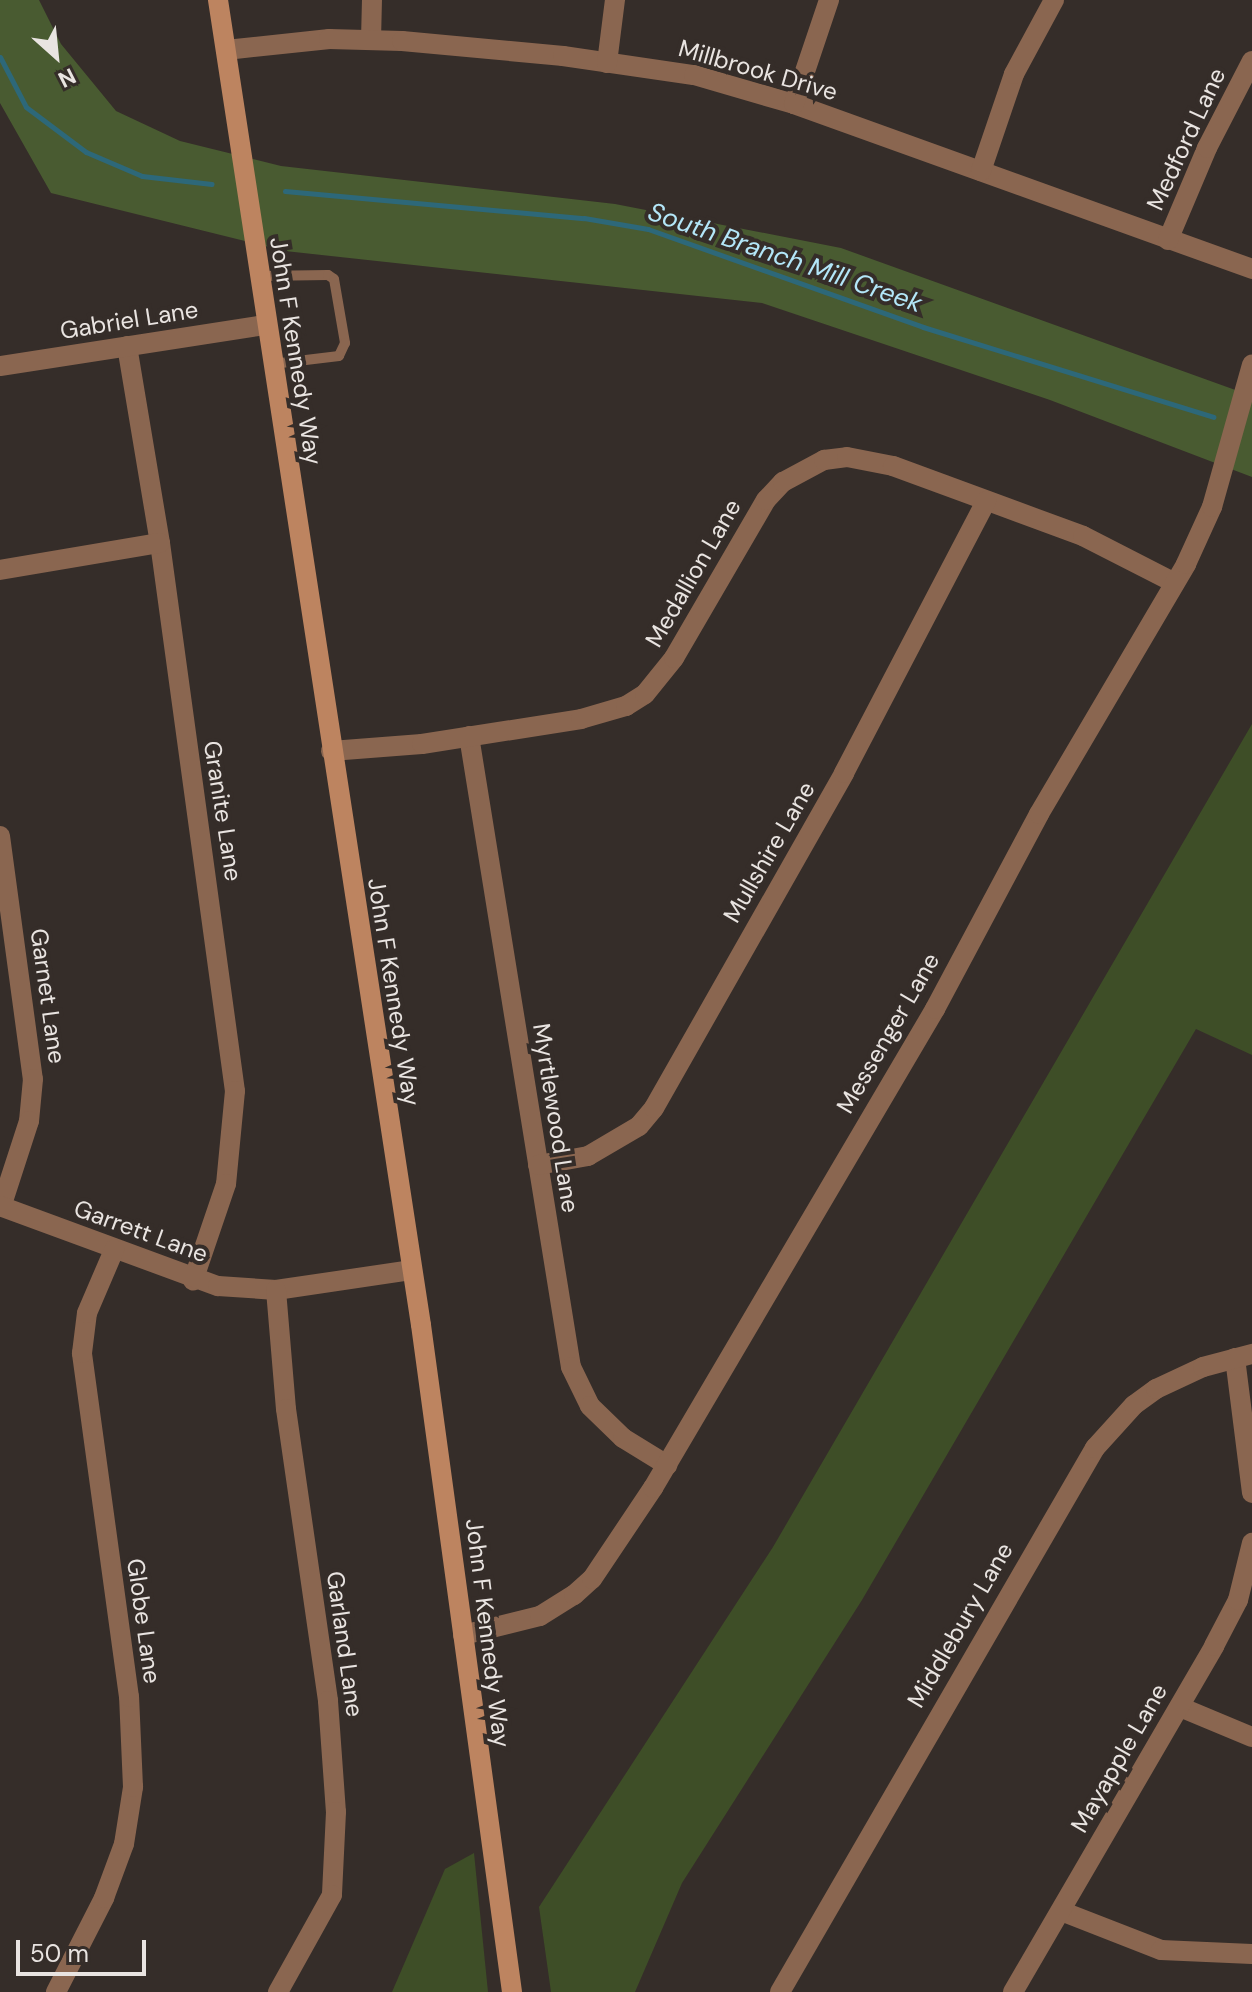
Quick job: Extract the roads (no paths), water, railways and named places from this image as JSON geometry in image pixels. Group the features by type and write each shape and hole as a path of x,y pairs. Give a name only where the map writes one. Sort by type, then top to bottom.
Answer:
{"street":[{"name":"John F Kennedy Way","path":"218,0 411,1270 512,1992"},
{"path":"371,40 372,0"},
{"path":"607,63 615,0"},
{"path":"794,104 829,0"},
{"path":"981,171 1014,74 1054,0"},
{"name":"Millbrook Drive","path":"226,50 371,40 607,63 694,75 794,104 1252,269"},
{"name":"Medford Lane","path":"1168,240 1207,148 1252,61"},
{"name":"Gabriel Lane","path":"0,366 266,325"},
{"name":"Granite Lane","path":"127,346 160,543 235,1091 226,1184 193,1281"},
{"name":"Messenger Lane","path":"463,1635 540,1616 574,1595 607,1558 667,1465 935,1009 1039,814 1175,583 1212,507 1252,365"},
{"name":"Medallion Lane","path":"331,751 469,736 604,714 645,694 674,658 766,500 803,469 824,460 870,460 1083,536 1175,583"},
{"name":"Mullshire Lane","path":"538,1165 588,1156 639,1126 654,1108 844,773 986,501"},
{"path":"0,570 160,543"},
{"name":"Myrtlewood Lane","path":"469,736 566,1344 578,1389 623,1438 667,1465"},
{"name":"Garnet Lane","path":"0,836 6,932 32,1090 24,1140 0,1206"},
{"name":"Garrett Lane","path":"0,1206 193,1281 276,1290 411,1270"},
{"name":"Globe Lane","path":"56,1992 104,1898 124,1844 133,1787 125,1670 82,1353 87,1313 114,1250"},
{"name":"Garland Lane","path":"276,1290 286,1409 328,1701 336,1812 332,1895 278,1992"},
{"path":"1243,1356 1252,1493"},
{"name":"Middlebury Lane","path":"780,1992 1095,1448 1134,1405 1156,1389 1243,1356"},
{"name":"Mayapple Lane","path":"1013,1992 1180,1707 1238,1600 1252,1543"},
{"path":"1180,1707 1252,1737"},
{"path":"1061,1911 1161,1950 1252,1954"}],"lane":[{"path":"259,276 328,275 334,279 345,343 339,356 272,364"}],"waterway":[{"name":"South Branch Mill Creek","path":"0,57 26,107 86,152 142,176 212,184"},
{"name":"South Branch Mill Creek","path":"285,191 584,218 648,229 923,327 1213,417"}]}
